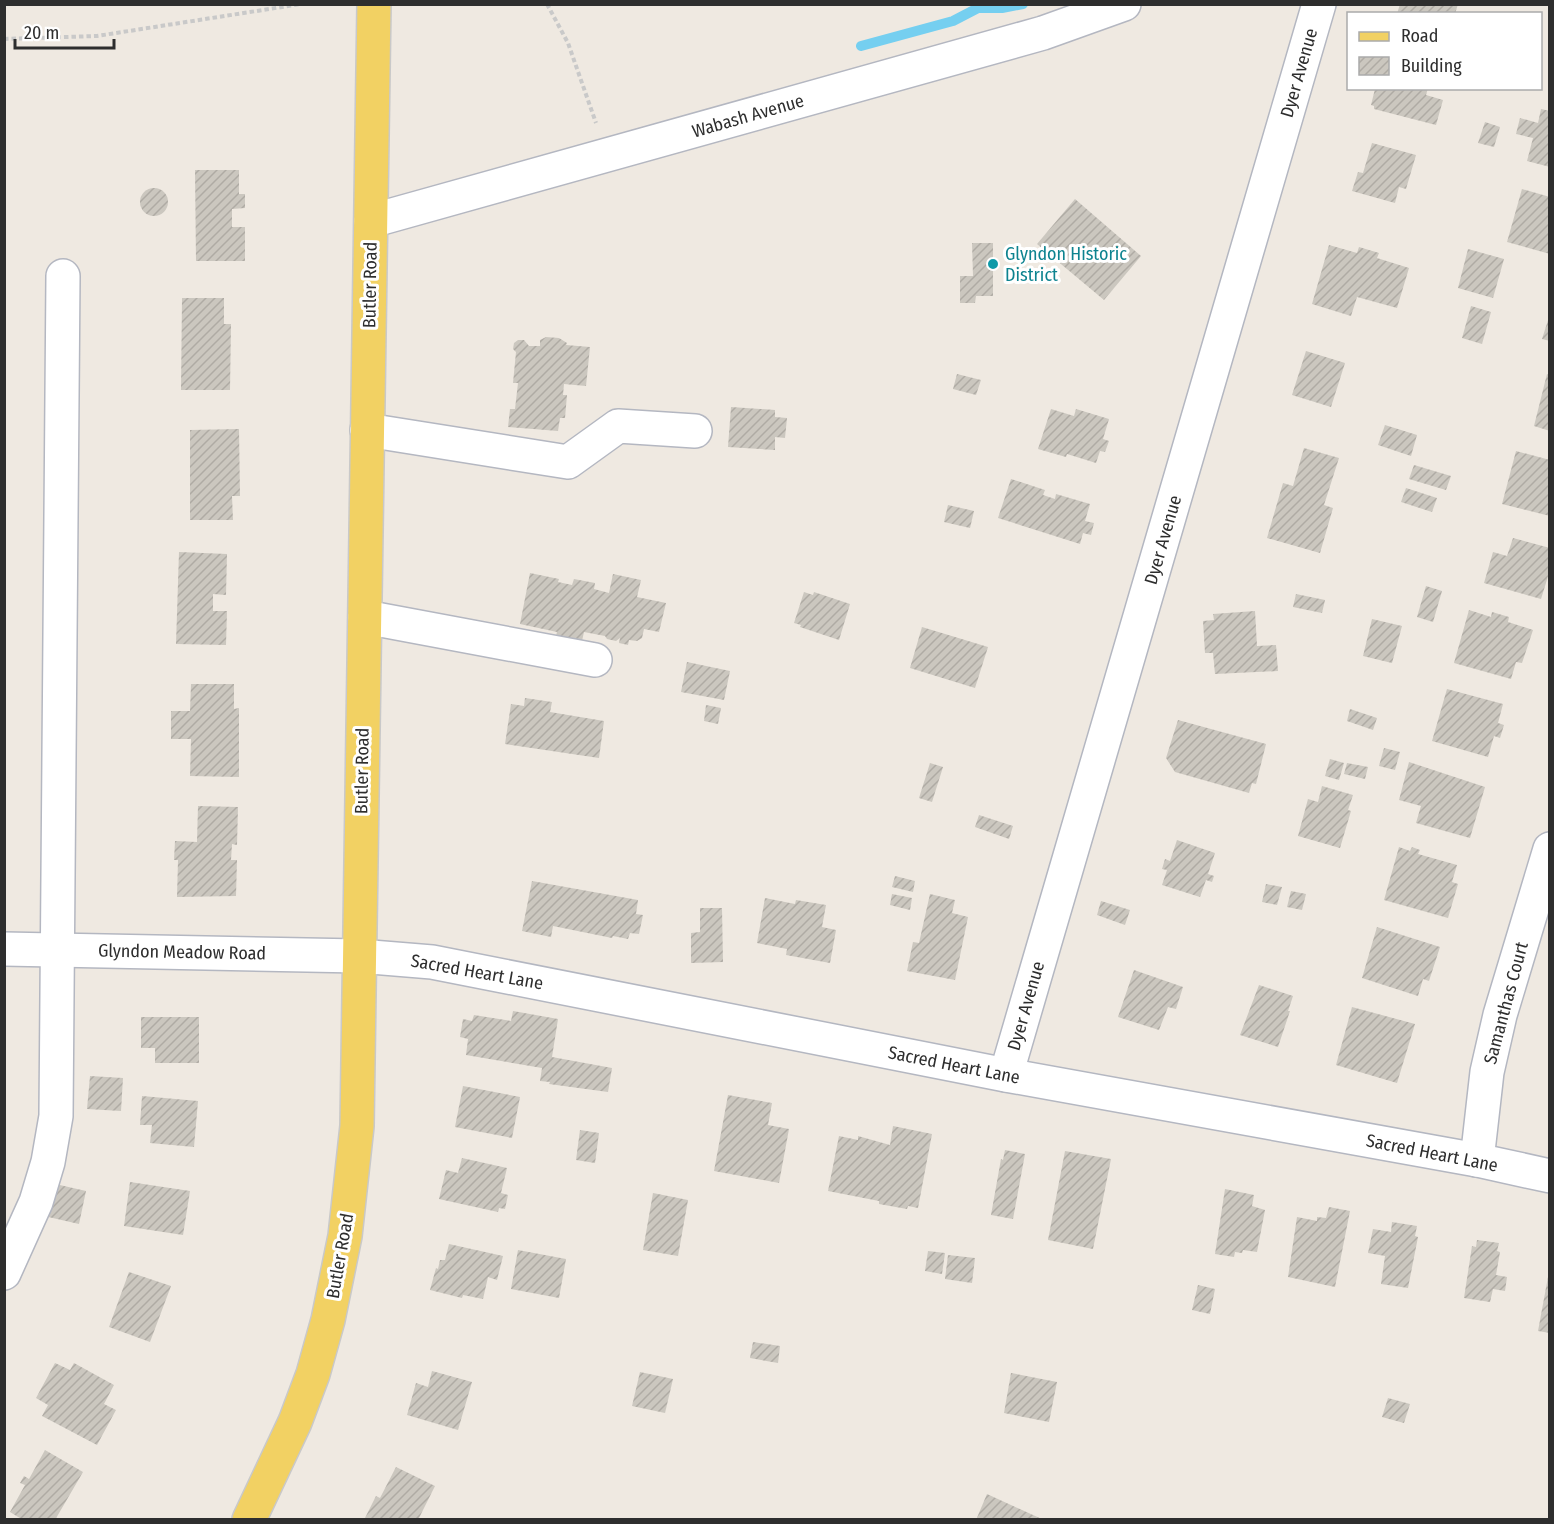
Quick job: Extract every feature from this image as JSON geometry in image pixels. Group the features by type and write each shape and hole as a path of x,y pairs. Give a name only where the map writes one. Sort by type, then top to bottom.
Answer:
{"main road":[{"name":"Butler Road","path":"249,1520 295,1422 313,1374 328,1320 345,1236 357,1126 374,4"}],"street":[{"name":"Wabash Avenue","path":"371,220 1043,33 1124,4"},
{"name":"Dyer Avenue","path":"1006,1075 1319,4"},
{"path":"4,1273 36,1202 48,1162 56,1116 63,276"},
{"path":"367,430 568,462 618,426 695,431"},
{"path":"364,617 595,660"},
{"name":"Samanthas Court","path":"1476,1160 1487,1072 1500,1014 1550,849"},
{"name":"Glyndon Meadow Road","path":"4,949 359,956"},
{"name":"Sacred Heart Lane","path":"359,956 432,962 1006,1075 1476,1160 1550,1176"}],"path":[{"path":"4,39 97,36 301,4"},
{"path":"547,4 568,43 591,109"}],"building":[{"path":"1400,4 1458,4 1456,12 1398,12"},
{"path":"1375,90 1427,90 1426,95 1443,100 1436,125 1374,109 1371,105"},
{"path":"1541,109 1550,111 1550,167 1527,161 1533,138 1516,134 1520,118 1538,123"},
{"path":"1485,122 1500,127 1494,147 1478,143"},
{"path":"1372,143 1416,155 1406,189 1399,187 1395,203 1352,191 1358,172 1363,173"},
{"path":"195,170 239,170 239,194 245,194 245,208 232,209 232,227 245,227 245,261 196,261"},
{"path":"154,188 164,192 168,202 164,212 154,216 144,212 140,202 144,192"},
{"path":"1522,189 1550,197 1550,254 1507,242"},
{"path":"1075,199 1141,256 1104,300 1037,244"},
{"path":"972,243 993,243 993,296 976,296 975,303 960,303 960,276 973,276"},
{"path":"1329,245 1357,253 1359,247 1379,253 1377,258 1409,268 1397,308 1357,297 1351,316 1312,304"},
{"path":"1468,249 1504,259 1493,298 1458,288"},
{"path":"182,298 224,298 224,324 231,324 230,390 181,390"},
{"path":"1471,306 1491,312 1482,344 1462,338"},
{"path":"1550,314 1550,341 1542,339"},
{"path":"546,337 559,338 567,343 566,345 590,347 586,386 564,384 563,395 567,395 565,418 560,418 558,431 508,427 510,409 515,409 518,383 513,383 516,352 513,349 514,343 524,340 529,346 540,346 540,340"},
{"path":"1306,351 1345,363 1331,407 1292,395"},
{"path":"957,374 981,380 976,395 953,389"},
{"path":"1547,374 1550,375 1550,431 1534,426"},
{"path":"731,407 775,410 775,417 787,418 785,438 775,437 775,450 728,447"},
{"path":"1051,409 1074,416 1076,409 1109,419 1103,439 1109,441 1105,452 1100,451 1096,463 1067,454 1066,457 1038,449"},
{"path":"1385,425 1417,435 1411,456 1378,445"},
{"path":"239,429 240,496 232,496 233,520 190,520 190,430"},
{"path":"1304,448 1339,458 1324,505 1333,508 1320,553 1267,538 1283,483 1293,486"},
{"path":"1516,451 1550,460 1550,516 1502,504"},
{"path":"1414,465 1451,476 1446,490 1409,479"},
{"path":"1011,479 1045,490 1043,495 1055,499 1056,494 1090,504 1085,521 1094,523 1091,535 1083,533 1080,544 998,518"},
{"path":"1406,488 1437,498 1432,512 1401,502"},
{"path":"948,505 974,511 970,528 944,522"},
{"path":"1513,538 1550,548 1550,570 1541,599 1484,583 1493,552 1507,556"},
{"path":"179,552 227,554 226,595 213,594 213,611 227,611 226,645 176,644"},
{"path":"530,573 559,579 558,582 572,585 574,579 595,583 594,589 609,593 613,574 641,580 637,597 666,603 659,632 644,629 642,638 637,641 629,640 628,645 619,643 620,638 616,641 607,639 605,636 584,632 582,641 563,642 556,636 557,632 520,624"},
{"path":"1426,586 1442,591 1433,622 1417,617"},
{"path":"804,592 813,595 814,592 850,604 839,640 794,623"},
{"path":"1296,594 1325,600 1322,613 1293,607"},
{"path":"1469,610 1491,617 1492,612 1509,617 1508,622 1533,630 1522,663 1516,662 1511,679 1454,663"},
{"path":"1255,611 1257,646 1276,645 1278,671 1215,674 1213,653 1205,653 1203,621 1214,620 1213,614"},
{"path":"1372,619 1402,626 1392,663 1363,656"},
{"path":"922,627 988,647 975,688 910,668"},
{"path":"687,662 730,671 724,700 681,692"},
{"path":"191,684 234,684 234,709 239,708 239,777 190,776 191,739 171,739 171,711 190,711"},
{"path":"1447,689 1503,704 1498,723 1504,725 1500,738 1494,736 1488,757 1432,741"},
{"path":"525,698 552,702 550,712 604,721 599,758 505,744 511,704 524,706"},
{"path":"706,705 721,708 718,724 704,721"},
{"path":"1350,709 1377,718 1373,730 1347,721"},
{"path":"1178,720 1266,744 1256,784 1252,783 1249,793 1175,772 1166,758"},
{"path":"1384,748 1400,752 1395,770 1379,766"},
{"path":"1330,759 1344,763 1339,780 1325,776"},
{"path":"1409,762 1485,787 1470,838 1416,823 1421,806 1399,800"},
{"path":"930,763 943,767 932,802 919,798"},
{"path":"1347,763 1368,767 1365,779 1344,774"},
{"path":"1322,786 1353,795 1348,810 1351,811 1340,848 1298,836 1308,799 1318,802"},
{"path":"198,806 238,807 237,845 232,844 231,860 237,860 236,896 177,897 178,860 174,860 175,841 197,842"},
{"path":"979,815 1013,826 1009,839 975,827"},
{"path":"1177,840 1215,853 1208,874 1214,876 1212,882 1206,880 1200,897 1162,885 1167,870 1162,869 1165,859 1170,861"},
{"path":"1399,847 1410,851 1412,847 1420,850 1418,854 1457,865 1452,882 1458,884 1448,918 1384,900"},
{"path":"895,876 915,881 913,892 892,887"},
{"path":"532,881 638,900 636,914 643,915 639,934 630,933 628,939 613,936 612,938 553,926 551,937 522,931"},
{"path":"1266,884 1282,887 1277,905 1262,902"},
{"path":"1291,891 1306,894 1302,910 1287,907"},
{"path":"892,894 912,898 910,910 890,905"},
{"path":"930,894 955,900 952,913 968,917 955,980 907,971 913,942 919,943"},
{"path":"765,898 795,904 796,900 826,905 822,927 836,930 830,963 786,955 787,949 757,943"},
{"path":"1101,901 1130,910 1125,925 1097,915"},
{"path":"700,908 722,908 723,962 691,963 691,933 700,932"},
{"path":"1377,927 1440,947 1429,981 1423,979 1418,996 1362,978"},
{"path":"1134,970 1183,987 1176,1009 1168,1007 1159,1030 1118,1017"},
{"path":"1259,985 1293,996 1278,1047 1240,1035"},
{"path":"1352,1007 1415,1024 1397,1083 1336,1065"},
{"path":"513,1011 558,1019 552,1057 612,1068 608,1092 549,1084 550,1082 540,1081 542,1068 466,1055 468,1039 460,1037 463,1019 472,1021 474,1015 511,1021"},
{"path":"141,1017 199,1017 199,1063 155,1063 155,1048 141,1048"},
{"path":"90,1076 123,1078 121,1111 87,1109"},
{"path":"463,1086 520,1097 512,1138 455,1127"},
{"path":"728,1095 772,1103 768,1125 789,1129 779,1183 714,1171"},
{"path":"142,1096 198,1101 194,1147 150,1143 152,1125 140,1125"},
{"path":"893,1126 932,1134 918,1208 908,1206 907,1209 879,1204 879,1201 828,1191 839,1136 858,1140 858,1136 890,1145"},
{"path":"580,1130 599,1133 595,1163 576,1160"},
{"path":"1005,1150 1025,1154 1013,1219 991,1215 1001,1159 1003,1160"},
{"path":"1065,1151 1111,1159 1093,1249 1048,1240"},
{"path":"462,1158 507,1168 501,1193 508,1195 505,1209 499,1208 498,1212 439,1199 446,1170 458,1173"},
{"path":"130,1182 190,1191 183,1235 124,1226"},
{"path":"51,1183 86,1191 79,1224 44,1216"},
{"path":"1225,1189 1254,1195 1252,1206 1265,1210 1257,1252 1243,1250 1242,1253 1235,1252 1234,1257 1215,1254"},
{"path":"653,1193 688,1200 678,1256 643,1250"},
{"path":"1329,1207 1350,1211 1335,1287 1288,1277 1297,1217 1317,1221 1317,1217 1326,1218"},
{"path":"1392,1222 1417,1226 1415,1236 1418,1237 1408,1288 1381,1284 1385,1256 1368,1253 1373,1229 1391,1232"},
{"path":"1477,1240 1499,1243 1497,1251 1500,1252 1496,1275 1507,1277 1505,1291 1493,1289 1490,1302 1464,1298 1472,1246 1476,1247"},
{"path":"449,1244 503,1256 497,1280 488,1277 483,1299 463,1295 462,1298 430,1290 436,1268 438,1269 440,1260 445,1260"},
{"path":"518,1250 566,1259 559,1298 511,1289"},
{"path":"928,1251 945,1253 942,1274 925,1271"},
{"path":"948,1255 975,1258 972,1283 945,1279"},
{"path":"129,1272 171,1286 150,1342 109,1327"},
{"path":"1548,1277 1550,1277 1550,1333 1538,1331"},
{"path":"1198,1285 1215,1289 1210,1314 1192,1310"},
{"path":"753,1342 780,1346 778,1363 750,1358"},
{"path":"55,1363 70,1370 74,1363 114,1385 104,1404 116,1410 97,1445 42,1416 48,1405 36,1398"},
{"path":"432,1371 472,1382 458,1430 407,1415 416,1383 428,1387"},
{"path":"640,1372 673,1379 665,1413 632,1406"},
{"path":"1011,1373 1057,1382 1049,1422 1004,1413"},
{"path":"1388,1398 1410,1404 1404,1423 1382,1417"},
{"path":"45,1450 83,1472 55,1520 23,1520 10,1512 25,1485 20,1483 24,1476 29,1479"},
{"path":"396,1467 435,1486 418,1520 403,1518 402,1520 364,1520 376,1496 380,1498"},
{"path":"987,1494 1044,1520 976,1520"}],"waterway":[{"path":"861,46 953,21 978,8 1002,8 1023,4"}],"place":[{"name":"Glyndon Historic District","path":"993,264"}]}
